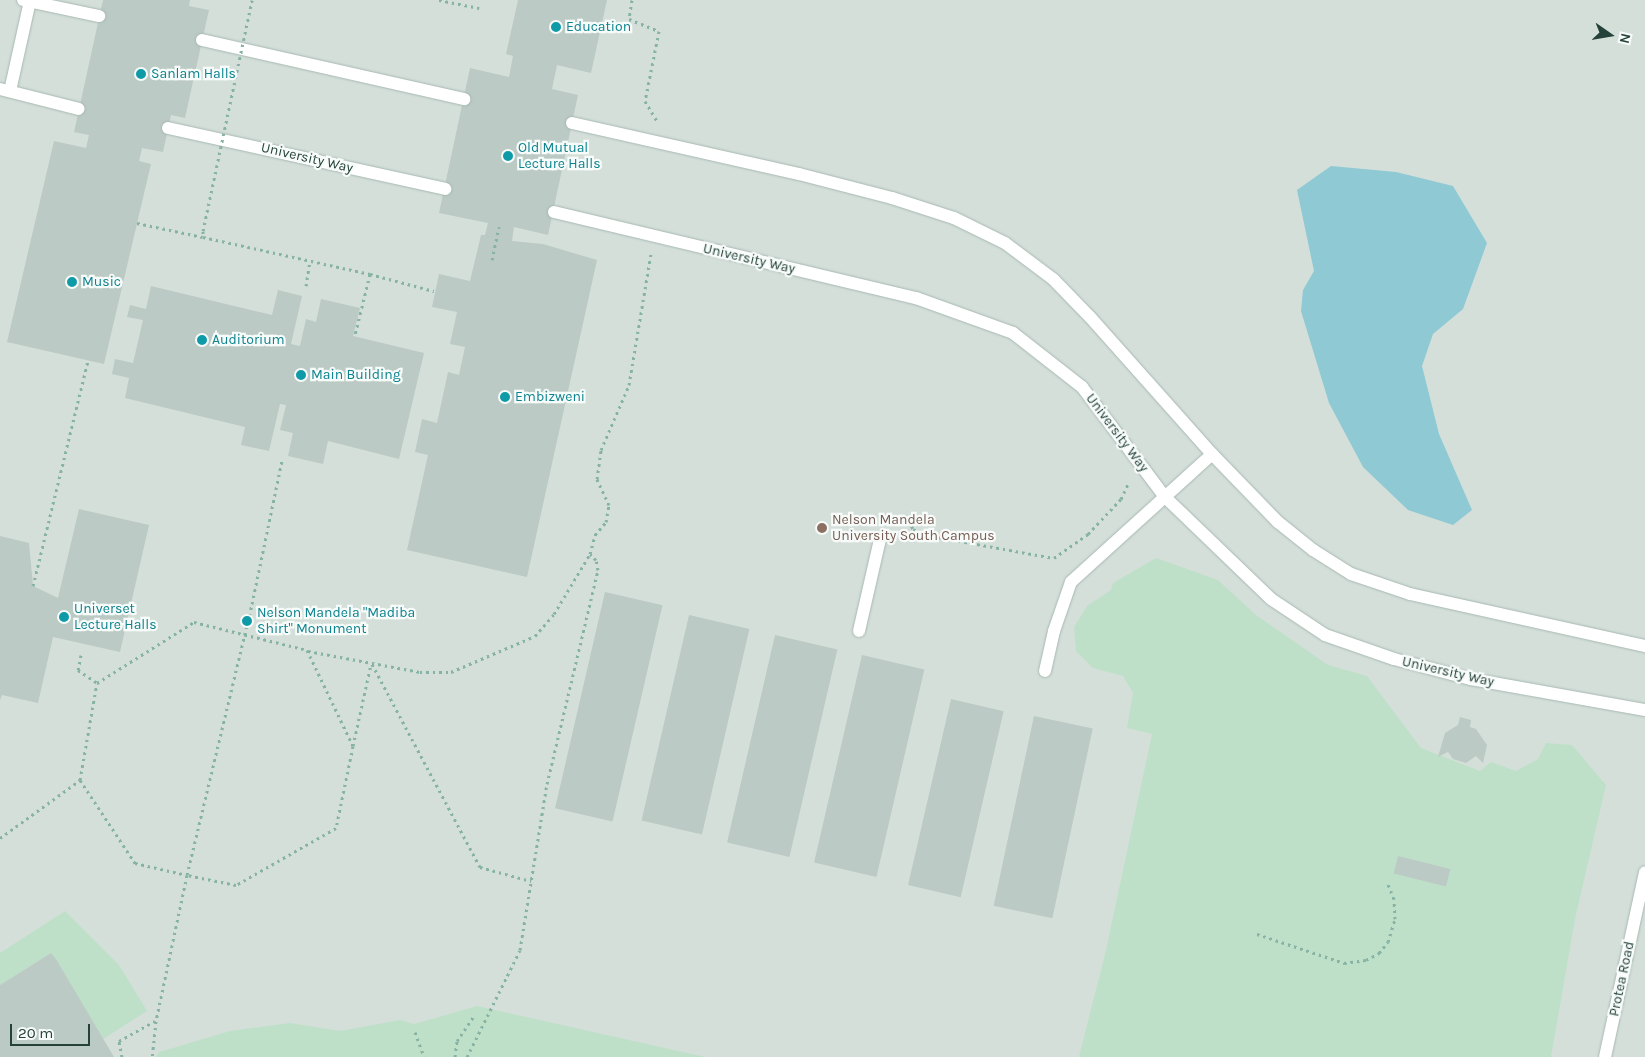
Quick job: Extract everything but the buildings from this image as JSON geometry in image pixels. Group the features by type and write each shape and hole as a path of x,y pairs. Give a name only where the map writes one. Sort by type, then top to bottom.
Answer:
{"lane":[{"path":"79,109 5,90 26,1 99,16"},
{"path":"202,40 464,99"},
{"path":"572,123 892,198 954,218 1005,243 1053,279 1090,317 1212,454 1278,522 1313,550 1351,574 1419,596 1645,646"},
{"name":"University Way","path":"168,128 444,189"},
{"name":"University Way","path":"554,212 916,298 1013,333 1082,387 1165,497 1271,599 1325,635 1394,659 1471,679 1645,710"},
{"path":"1045,671 1054,631 1071,582 1212,454"},
{"path":"859,631 880,539"},
{"name":"Protea Road","path":"1605,1057 1645,872"}],"path":[{"path":"203,237 252,0"},
{"path":"440,0 479,8"},
{"path":"632,0 629,19 658,31 645,101 674,147"},
{"path":"137,223 370,274 434,291"},
{"path":"492,260 499,227"},
{"path":"371,663 336,828 236,885 135,863 80,780 97,683 194,622 307,650 420,672 451,672 535,636 554,614 590,554 595,534 606,522 609,505 596,479 601,450 629,385 638,344 653,236"},
{"path":"306,286 310,261"},
{"path":"355,335 370,274"},
{"path":"33,586 88,361"},
{"path":"152,1057 156,1021 187,875 244,635 282,461"},
{"path":"905,515 913,529 926,535 1054,558 1088,534 1122,499 1128,484"},
{"path":"467,1057 520,950 548,784 598,570 596,560 590,554"},
{"path":"307,650 353,746"},
{"path":"81,655 78,670 97,683"},
{"path":"371,663 480,867 532,881"},
{"path":"0,838 80,780"},
{"path":"1257,934 1344,963 1366,960 1379,953 1388,942 1395,919 1394,900 1387,882"},
{"path":"455,1057 457,1041 475,1014"},
{"path":"122,1057 119,1041 156,1021"},
{"path":"415,1032 424,1057"}],"shaded area":[{"name":"Nelson Mandela University South Campus","path":"0,0 1645,0 1645,1057 0,1057"}],"green space":[{"path":"1156,558 1218,580 1256,615 1328,665 1367,676 1421,748 1480,771 1491,762 1516,771 1538,759 1546,743 1572,745 1606,785 1575,919 1551,1057 1079,1057 1106,950 1152,734 1127,728 1133,693 1123,676 1093,668 1076,651 1074,627 1087,606 1111,590 1113,583"},
{"path":"65,911 119,965 147,1011 103,1039 51,953 0,985 0,953"},
{"path":"477,1006 705,1057 156,1057 159,1052 230,1031 290,1023 340,1031 400,1020 414,1024"}],"water":[{"path":"1331,166 1396,172 1453,186 1487,243 1463,309 1433,334 1422,366 1439,434 1472,510 1453,525 1408,510 1363,467 1329,403 1301,311 1303,290 1314,271 1297,190"}],"place":[{"name":"Education","path":"556,27"},
{"name":"Sanlam Halls","path":"141,74"},
{"name":"Old Mutual Lecture Halls","path":"508,156"},
{"name":"Music","path":"72,282"},
{"name":"Auditorium","path":"202,340"},
{"name":"Main Building","path":"301,375"},
{"name":"Embizweni","path":"505,397"},
{"name":"Nelson Mandela University South Campus","path":"822,528"},
{"name":"Universet Lecture Halls","path":"64,617"},
{"name":"Nelson Mandela \"Madiba Shirt\" Monument","path":"247,621"}]}
